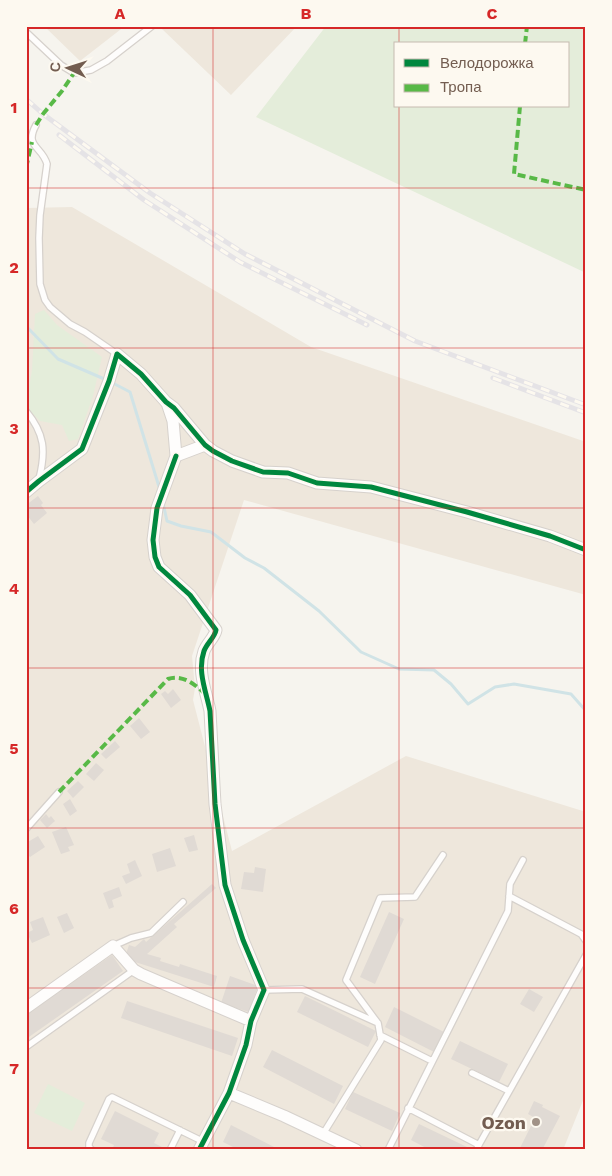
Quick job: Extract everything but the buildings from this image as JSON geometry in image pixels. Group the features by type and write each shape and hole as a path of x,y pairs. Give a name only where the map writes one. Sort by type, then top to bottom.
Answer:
{"street":[{"path":"26,492 82,449 109,381 117,354 141,374 166,402 174,408 205,446 232,461 263,472 288,473 317,483 371,487 550,536 586,550"},
{"path":"166,402 173,421 176,456 157,508 153,548 159,567 190,595 216,630 204,652 202,677 210,711 215,804 225,885 242,940 264,990 251,1021 246,1045 229,1093 201,1146"},
{"path":"176,456 205,446"},
{"path":"26,1008 113,946 134,970 141,974 251,1021"},
{"path":"229,1093 356,1150"}],"lane":[{"path":"26,32 61,64 74,73 91,70 107,61 152,26"},
{"path":"36,125 32,132 32,142 45,158 47,164 39,238 40,284 45,300 50,307 70,324 117,354"},
{"path":"26,411 36,424 42,439 43,460 38,481"},
{"path":"26,829 59,792"},
{"path":"324,1134 381,1040 378,1023 346,980 380,898 415,897 443,855"},
{"path":"388,1150 508,911 510,884 523,860"},
{"path":"509,896 581,934 586,941"},
{"path":"113,946 131,938 151,933 184,902"},
{"path":"408,1108 478,1147 586,955"},
{"path":"26,1047 134,970"},
{"path":"264,990 302,989 378,1023"},
{"path":"380,1035 432,1061"},
{"path":"472,1073 509,1091"},
{"path":"92,1150 89,1147 89,1143 109,1099 112,1097 180,1130 201,1146"},
{"path":"170,1150 180,1130"}],"shaded area":[{"path":"44,26 125,26 80,61"},
{"path":"165,26 297,26 231,95 162,29"},
{"path":"72,207 311,347 586,442 586,595 244,500 192,656 195,688 193,700 232,851 406,756 586,812 586,1093 563,1150 26,1150 26,208"}],"green space":[{"path":"326,26 586,26 586,273 256,117"},
{"path":"44,310 57,325 102,357 93,396 78,439 69,441 62,425 40,421 26,407 32,370 35,314"},
{"path":"48,1084 85,1103 72,1131 34,1113"}],"waterway":[{"path":"26,326 58,359 130,392 160,490"},
{"path":"163,503 167,521 211,532 245,558 264,568 319,611 361,652 399,669 434,670 451,684 468,704 495,687 514,684 571,694 586,711"}],"railway":[{"path":"26,99 43,114 150,193 245,254 415,341 586,405"},
{"path":"59,135 144,200 240,262 367,325"},
{"path":"493,378 586,413"}],"marked path":[{"path":"525,42 527,26"},
{"path":"36,125 74,73"},
{"path":"520,108 514,174 586,190"},
{"path":"26,168 32,142"},
{"path":"59,792 168,679 183,679 193,684 205,694"}],"cycle path":[{"path":"26,492 82,449 109,381 117,354 141,374 166,402 174,408 205,445 232,461 263,472 288,473 317,483 371,487 550,536 586,550"},
{"path":"176,456 157,508 153,540 155,557 159,567 190,595 216,630 204,651 201,666 210,711 215,804 225,885 243,940 264,990 251,1021 246,1045 229,1093 199,1150"}],"place":[{"name":"Ozon","path":"536,1122"}]}
